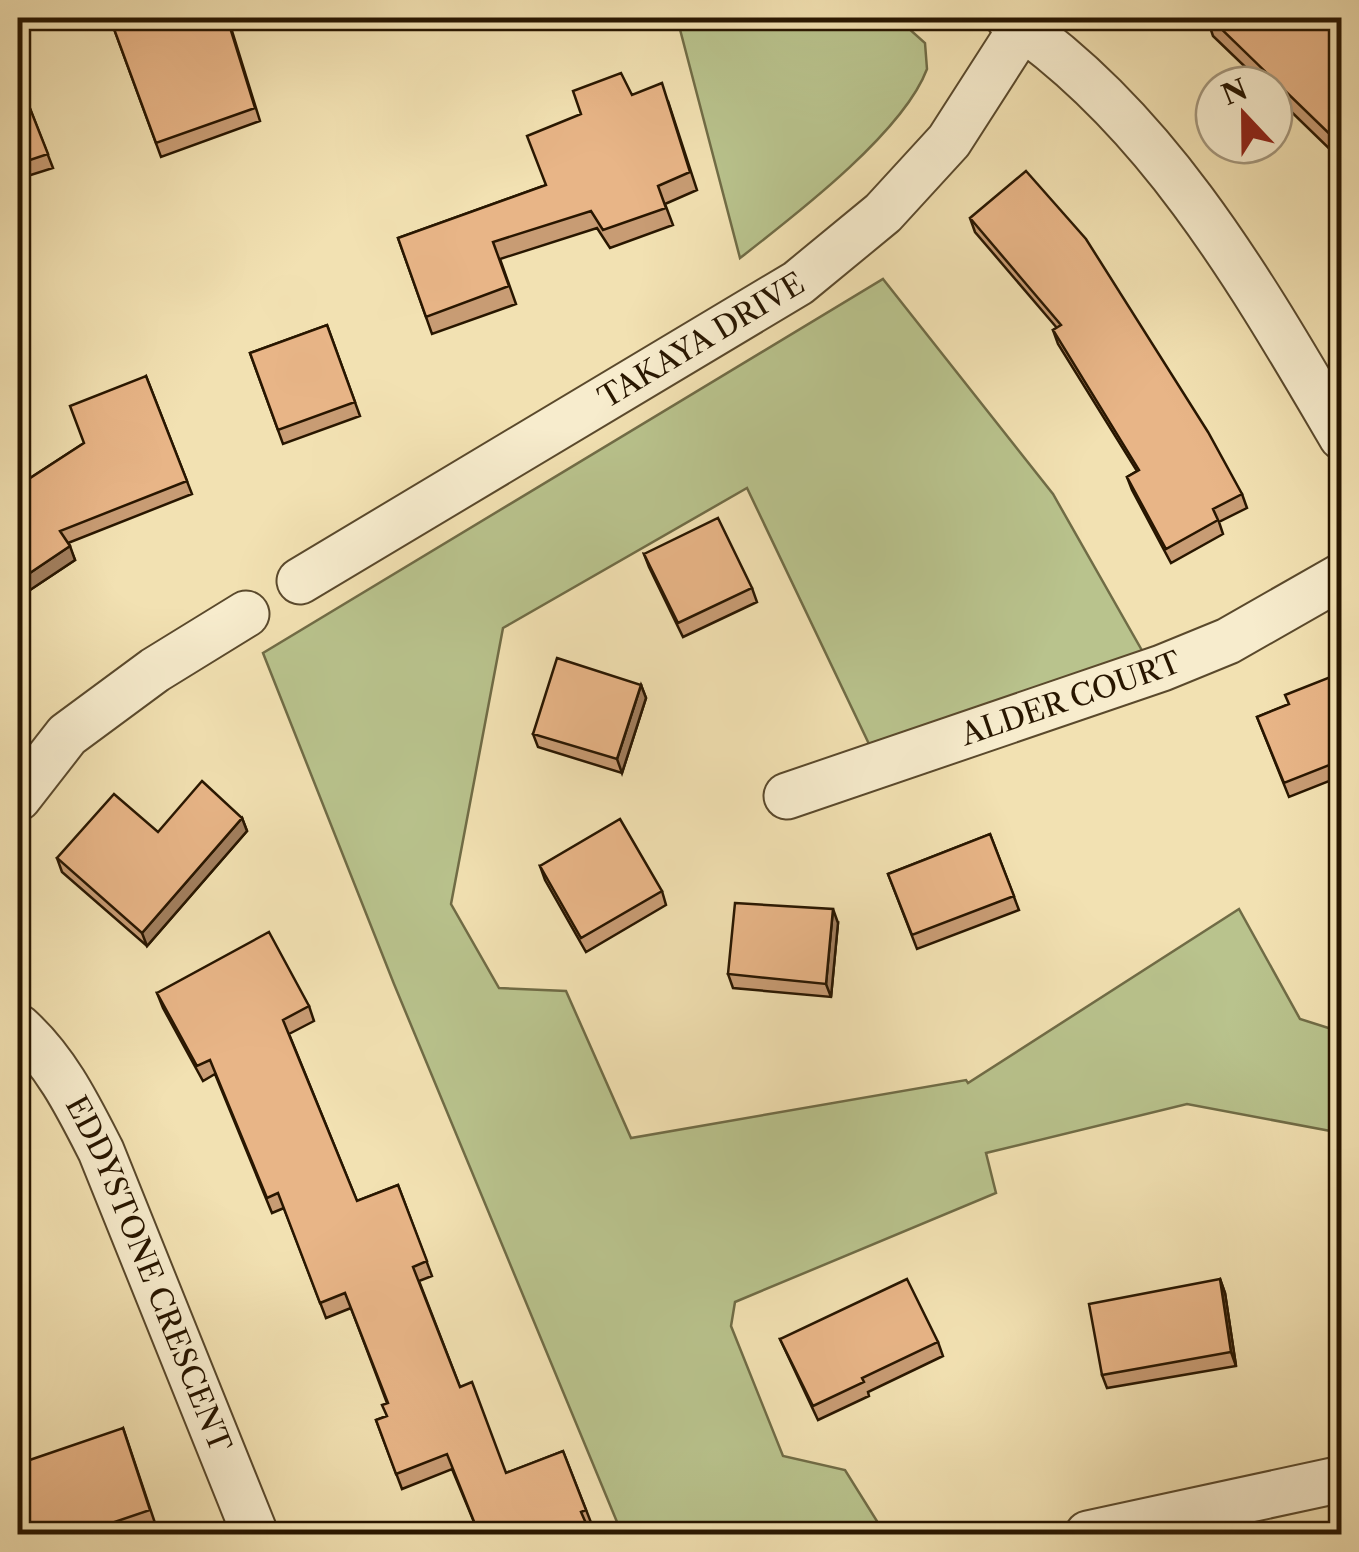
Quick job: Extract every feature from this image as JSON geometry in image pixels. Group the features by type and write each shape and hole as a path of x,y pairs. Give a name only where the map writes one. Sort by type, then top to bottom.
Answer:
{"street":[{"path":"1020,21 1082,72 1122,114 1190,199 1280,332 1342,438"},
{"name":"TAKAYA DRIVE","path":"300,581 798,284 883,212 949,141 1020,21"},
{"name":"ALDER COURT","path":"787,796 1162,668 1228,641 1342,576"},
{"path":"18,798 67,735 155,670 246,614"},
{"name":"EDDYSTONE CRESCENT","path":"18,1027 38,1046 70,1091 101,1152 255,1534"},
{"path":"1088,1534 1342,1479"}],"green space":[{"path":"677,18 897,18 925,43 927,69 914,94 872,146 817,197 740,258"},
{"path":"883,279 1053,494 1144,654 869,744 747,488 503,628 451,904 499,988 566,991 631,1138 966,1080 968,1083 1239,909 1300,1019 1341,1032 1341,1133 1187,1104 986,1153 996,1193 735,1302 731,1326 783,1456 845,1470 885,1534 622,1534 394,984 263,653"}],"building":[{"path":"110,18 227,18 255,108 156,143"},
{"path":"1210,18 1342,18 1342,146 1294,99 1294,65 1258,65"},
{"path":"621,73 632,95 662,83 690,172 658,186 666,208 603,230 591,211 493,242 509,286 426,317 398,238 546,185 527,136 581,114 573,91"},
{"path":"18,78 48,154 18,164"},
{"path":"1026,171 1086,239 1208,432 1242,494 1213,509 1218,520 1166,549 1127,477 1139,470 1053,330 1061,325 970,218"},
{"path":"327,325 355,402 278,430 250,353"},
{"path":"146,376 187,481 60,531 70,546 18,581 18,486 84,443 70,406"},
{"path":"718,518 752,588 678,623 644,554"},
{"path":"557,658 641,685 617,759 533,734"},
{"path":"1338,674 1342,683 1342,760 1284,783 1257,717 1289,704 1285,695"},
{"path":"202,781 242,818 142,933 57,858 114,794 158,832"},
{"path":"620,819 662,891 581,938 540,866"},
{"path":"990,834 1014,896 912,935 888,874"},
{"path":"735,903 833,909 826,984 728,974"},
{"path":"269,932 309,1006 283,1020 357,1201 398,1185 427,1261 413,1267 460,1387 472,1382 506,1473 563,1451 586,1510 581,1512 585,1521 551,1534 479,1534 447,1454 396,1474 376,1420 387,1416 382,1405 388,1403 345,1293 320,1303 278,1193 267,1198 210,1060 197,1066 157,993"},
{"path":"907,1279 938,1342 813,1406 780,1339"},
{"path":"1220,1279 1231,1352 1102,1375 1089,1304"},
{"path":"123,1428 150,1510 79,1534 18,1534 18,1464"}]}
